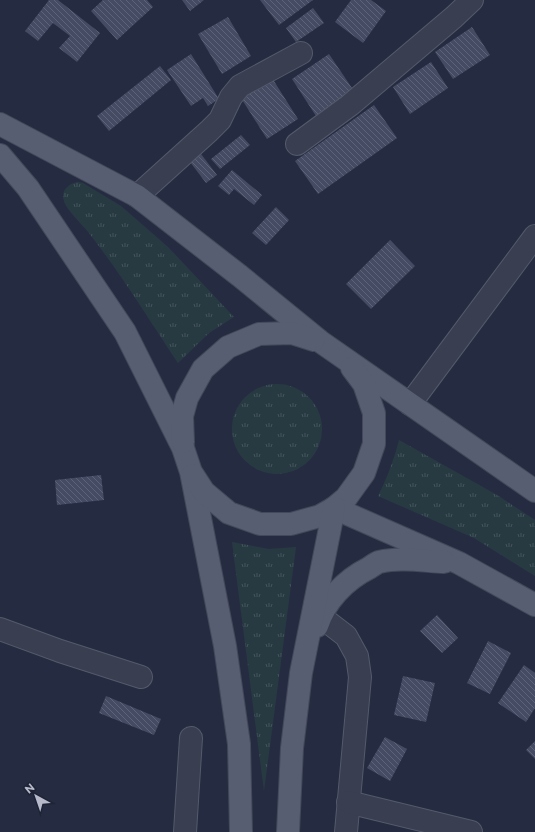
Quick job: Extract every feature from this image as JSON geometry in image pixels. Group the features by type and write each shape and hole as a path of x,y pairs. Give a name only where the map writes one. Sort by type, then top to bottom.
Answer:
{"main road":[{"path":"0,124 137,196 240,276 321,342 535,491"},
{"path":"0,155 28,188 125,332 183,448 191,472 225,646 239,744 241,832"},
{"path":"183,448 182,416 187,398 203,369 228,347 259,334 292,333 321,342"},
{"path":"191,472 204,492 229,513 260,524 291,524 320,516 334,508 346,498 364,473 374,444 374,413 364,384 346,360"},
{"path":"334,508 459,563 535,605"},
{"path":"288,832 292,748 301,673 334,508"},
{"path":"301,673 320,616 335,594 356,575 379,562 406,560 459,563"}],"street":[{"path":"297,144 350,104 454,17 472,0"},
{"path":"137,196 220,120 231,97 240,86 301,53"},
{"path":"410,404 535,236"},
{"path":"320,616 346,636 357,656 360,677 346,832"},
{"path":"0,629 60,651 141,677"},
{"path":"185,832 191,738"},
{"path":"348,802 471,832"}],"green space":[{"path":"78,182 83,183 121,206 168,247 234,317 209,333 178,363 115,268 66,205 63,197 64,191 71,184"},
{"path":"277,384 294,387 309,397 319,412 322,429 319,446 309,461 294,471 277,474 260,471 245,461 235,446 232,429 235,412 245,397 260,387"},
{"path":"399,440 497,495 535,520 535,576 474,538 378,496 390,469"},
{"path":"232,542 269,549 296,547 264,791"}],"building":[{"path":"49,0 58,0 100,33 77,62 59,48 70,36 53,23 38,41 25,31"},
{"path":"103,0 147,0 153,7 117,40 91,11"},
{"path":"182,0 204,0 190,11"},
{"path":"260,0 313,0 279,25"},
{"path":"351,0 371,0 386,11 363,43 335,22"},
{"path":"313,8 324,23 296,42 286,28"},
{"path":"228,17 251,56 222,74 198,34"},
{"path":"472,27 490,55 453,79 435,52"},
{"path":"191,54 219,99 208,106 203,98 191,106 167,70"},
{"path":"329,54 354,91 316,116 292,79"},
{"path":"431,62 448,88 410,114 393,87"},
{"path":"160,66 171,80 109,131 97,116"},
{"path":"272,78 298,119 267,139 241,98"},
{"path":"374,105 397,138 318,194 295,161"},
{"path":"241,135 250,145 220,169 211,159"},
{"path":"198,150 217,175 206,183 187,158"},
{"path":"232,170 262,195 254,205 234,189 229,195 218,186"},
{"path":"276,207 289,220 266,245 252,233"},
{"path":"390,240 415,266 371,309 346,284"},
{"path":"101,475 104,500 57,505 55,480"},
{"path":"437,615 458,638 442,653 420,631"},
{"path":"488,641 511,653 490,694 467,683"},
{"path":"524,665 535,673 535,708 526,722 498,703"},
{"path":"403,676 435,683 426,722 394,715"},
{"path":"106,696 161,719 154,735 99,713"},
{"path":"385,737 407,749 390,781 367,768"},
{"path":"535,741 535,759 526,750"}]}
